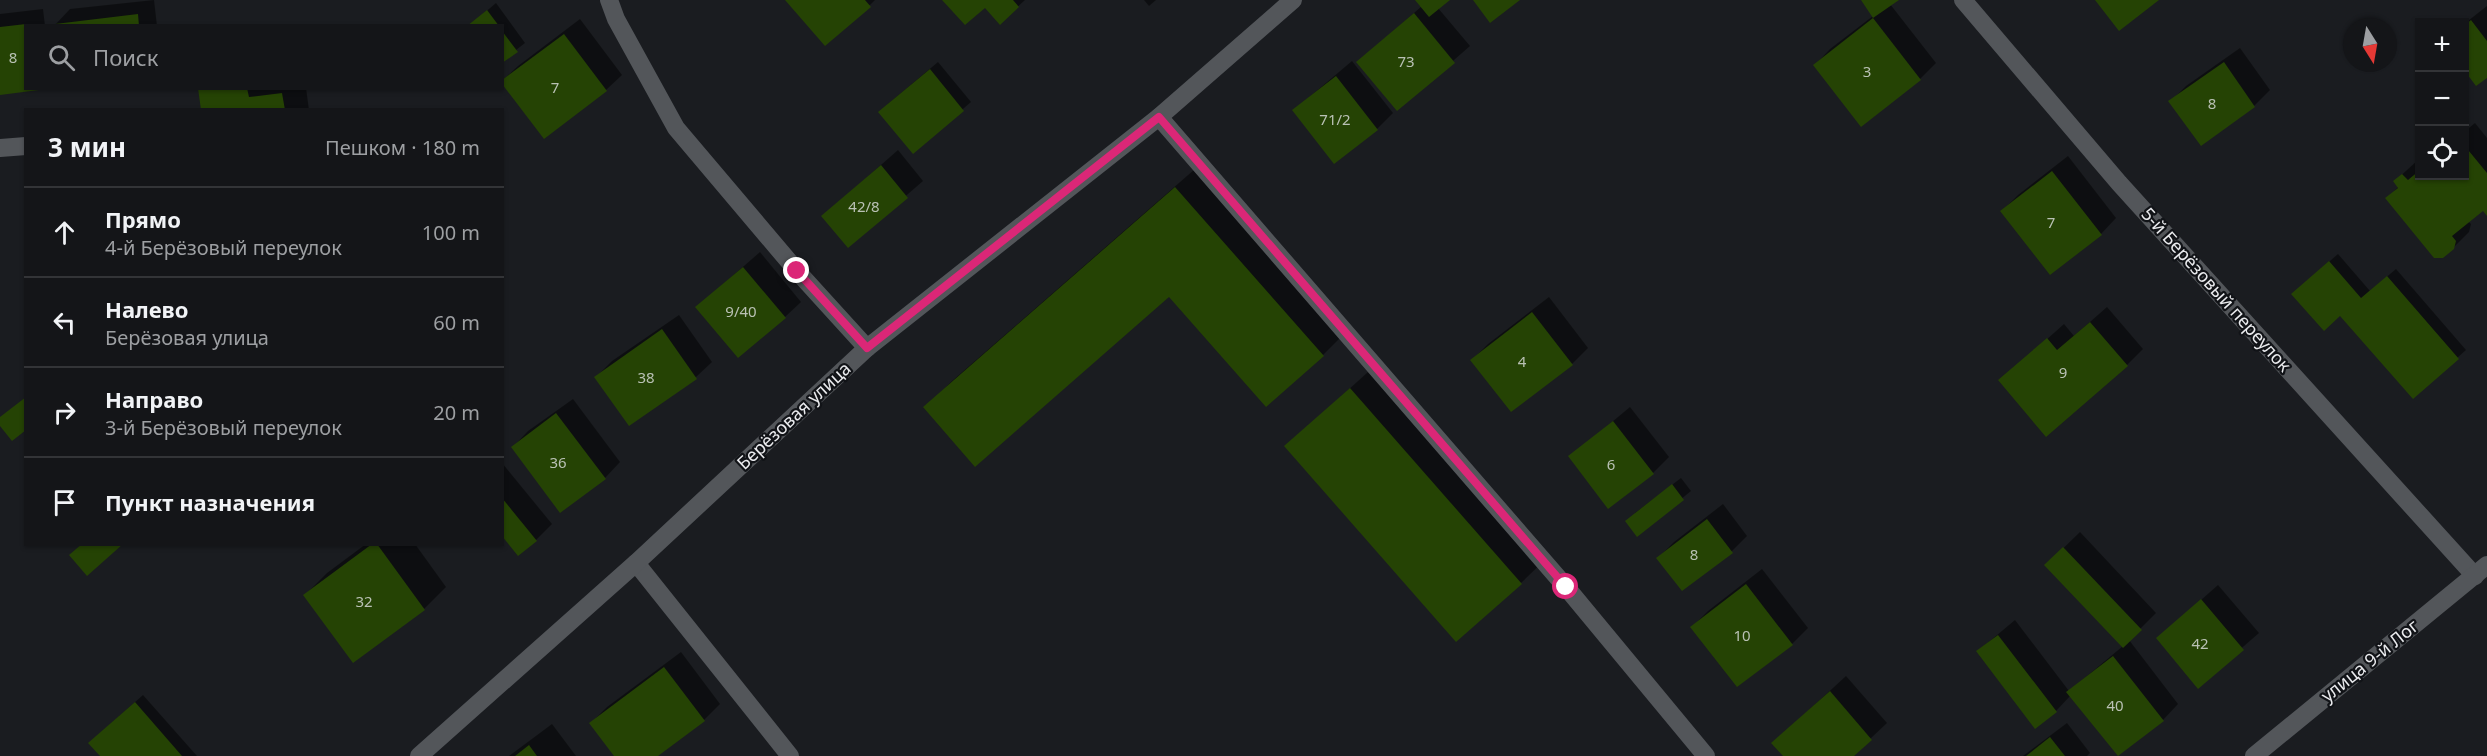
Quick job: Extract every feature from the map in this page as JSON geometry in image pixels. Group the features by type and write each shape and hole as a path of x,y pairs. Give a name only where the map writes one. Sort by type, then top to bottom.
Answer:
{"street":[{"path":"609,0 616,19 676,129 797,271 867,348"},
{"name":"Берёзовая улица","path":"418,756 636,563 867,348 1159,117 1293,0"},
{"name":"5-й Берёзовый переулок","path":"1963,0 2119,183 2481,570"},
{"path":"1159,117 1566,587 1706,756"},
{"path":"0,148 24,146"},
{"path":"636,563 790,756"},
{"name":"улица 9-й Лог","path":"2254,756 2481,570"}],"building":[{"path":"785,0 865,0 871,7 825,46"},
{"path":"942,0 1013,0 1019,7 1000,25 985,8 965,25"},
{"path":"1415,0 1450,0 1429,17"},
{"path":"1473,0 1520,0 1490,23"},
{"path":"1861,0 1899,0 1873,18"},
{"path":"2095,0 2159,0 2119,31"},
{"path":"487,10 498,24 470,24"},
{"path":"1414,13 1455,63 1397,111 1356,62"},
{"path":"138,14 139,24 55,24"},
{"path":"1873,18 1921,80 1861,127 1813,65"},
{"path":"2471,20 2487,41 2487,78 2476,86 2469,77 2469,22"},
{"path":"24,24 24,90 39,90 0,95 0,27"},
{"path":"504,34 518,52 504,62"},
{"path":"564,34 607,91 544,139 504,87 504,79"},
{"path":"2224,62 2255,107 2201,146 2168,101"},
{"path":"930,69 964,111 913,154 878,112"},
{"path":"1336,76 1378,130 1334,164 1292,110"},
{"path":"198,90 247,90 249,97 282,93 285,108 201,108"},
{"path":"2469,151 2487,173 2487,216 2483,211 2452,236 2456,241 2454,249 2443,258 2434,258 2385,198 2398,188 2393,181 2402,174 2408,180 2415,174 2415,180 2469,180"},
{"path":"881,165 908,198 848,248 821,216"},
{"path":"2052,171 2102,235 2050,275 2000,211"},
{"path":"1175,187 1324,356 1266,407 1169,297 975,467 923,407"},
{"path":"2329,261 2361,298 2387,276 2459,359 2413,399 2340,316 2324,331 2291,294"},
{"path":"743,267 786,318 738,358 695,307"},
{"path":"1532,312 1573,365 1511,412 1470,360"},
{"path":"2090,322 2128,366 2046,437 1998,380 2047,338 2057,350"},
{"path":"662,329 697,379 629,426 594,377"},
{"path":"1350,388 1522,584 1456,642 1284,446"},
{"path":"24,399 24,432 12,441 0,426 0,417"},
{"path":"556,413 606,479 560,513 511,447"},
{"path":"1613,421 1654,474 1608,509 1568,456"},
{"path":"1672,484 1684,500 1637,537 1625,521"},
{"path":"504,500 537,541 518,556 504,538"},
{"path":"1707,519 1733,553 1682,591 1656,558"},
{"path":"80,546 121,546 87,576 69,555"},
{"path":"369,546 378,546 425,610 353,663 303,595"},
{"path":"2063,547 2142,630 2123,648 2044,565"},
{"path":"1746,584 1793,645 1737,687 1690,627"},
{"path":"2201,599 2244,650 2198,689 2156,638"},
{"path":"1998,635 2057,712 2035,729 1976,651"},
{"path":"2113,656 2164,721 2118,756 2066,692"},
{"path":"664,667 705,721 658,756 614,756 589,723"},
{"path":"1830,691 1872,740 1854,756 1783,756 1771,743"},
{"path":"135,702 182,756 100,756 88,743"},
{"path":"2050,737 2065,756 2026,756"},
{"path":"529,745 537,756 515,756"}],"route":[{"path":"797,271 867,348 1159,117 1566,587"}]}
